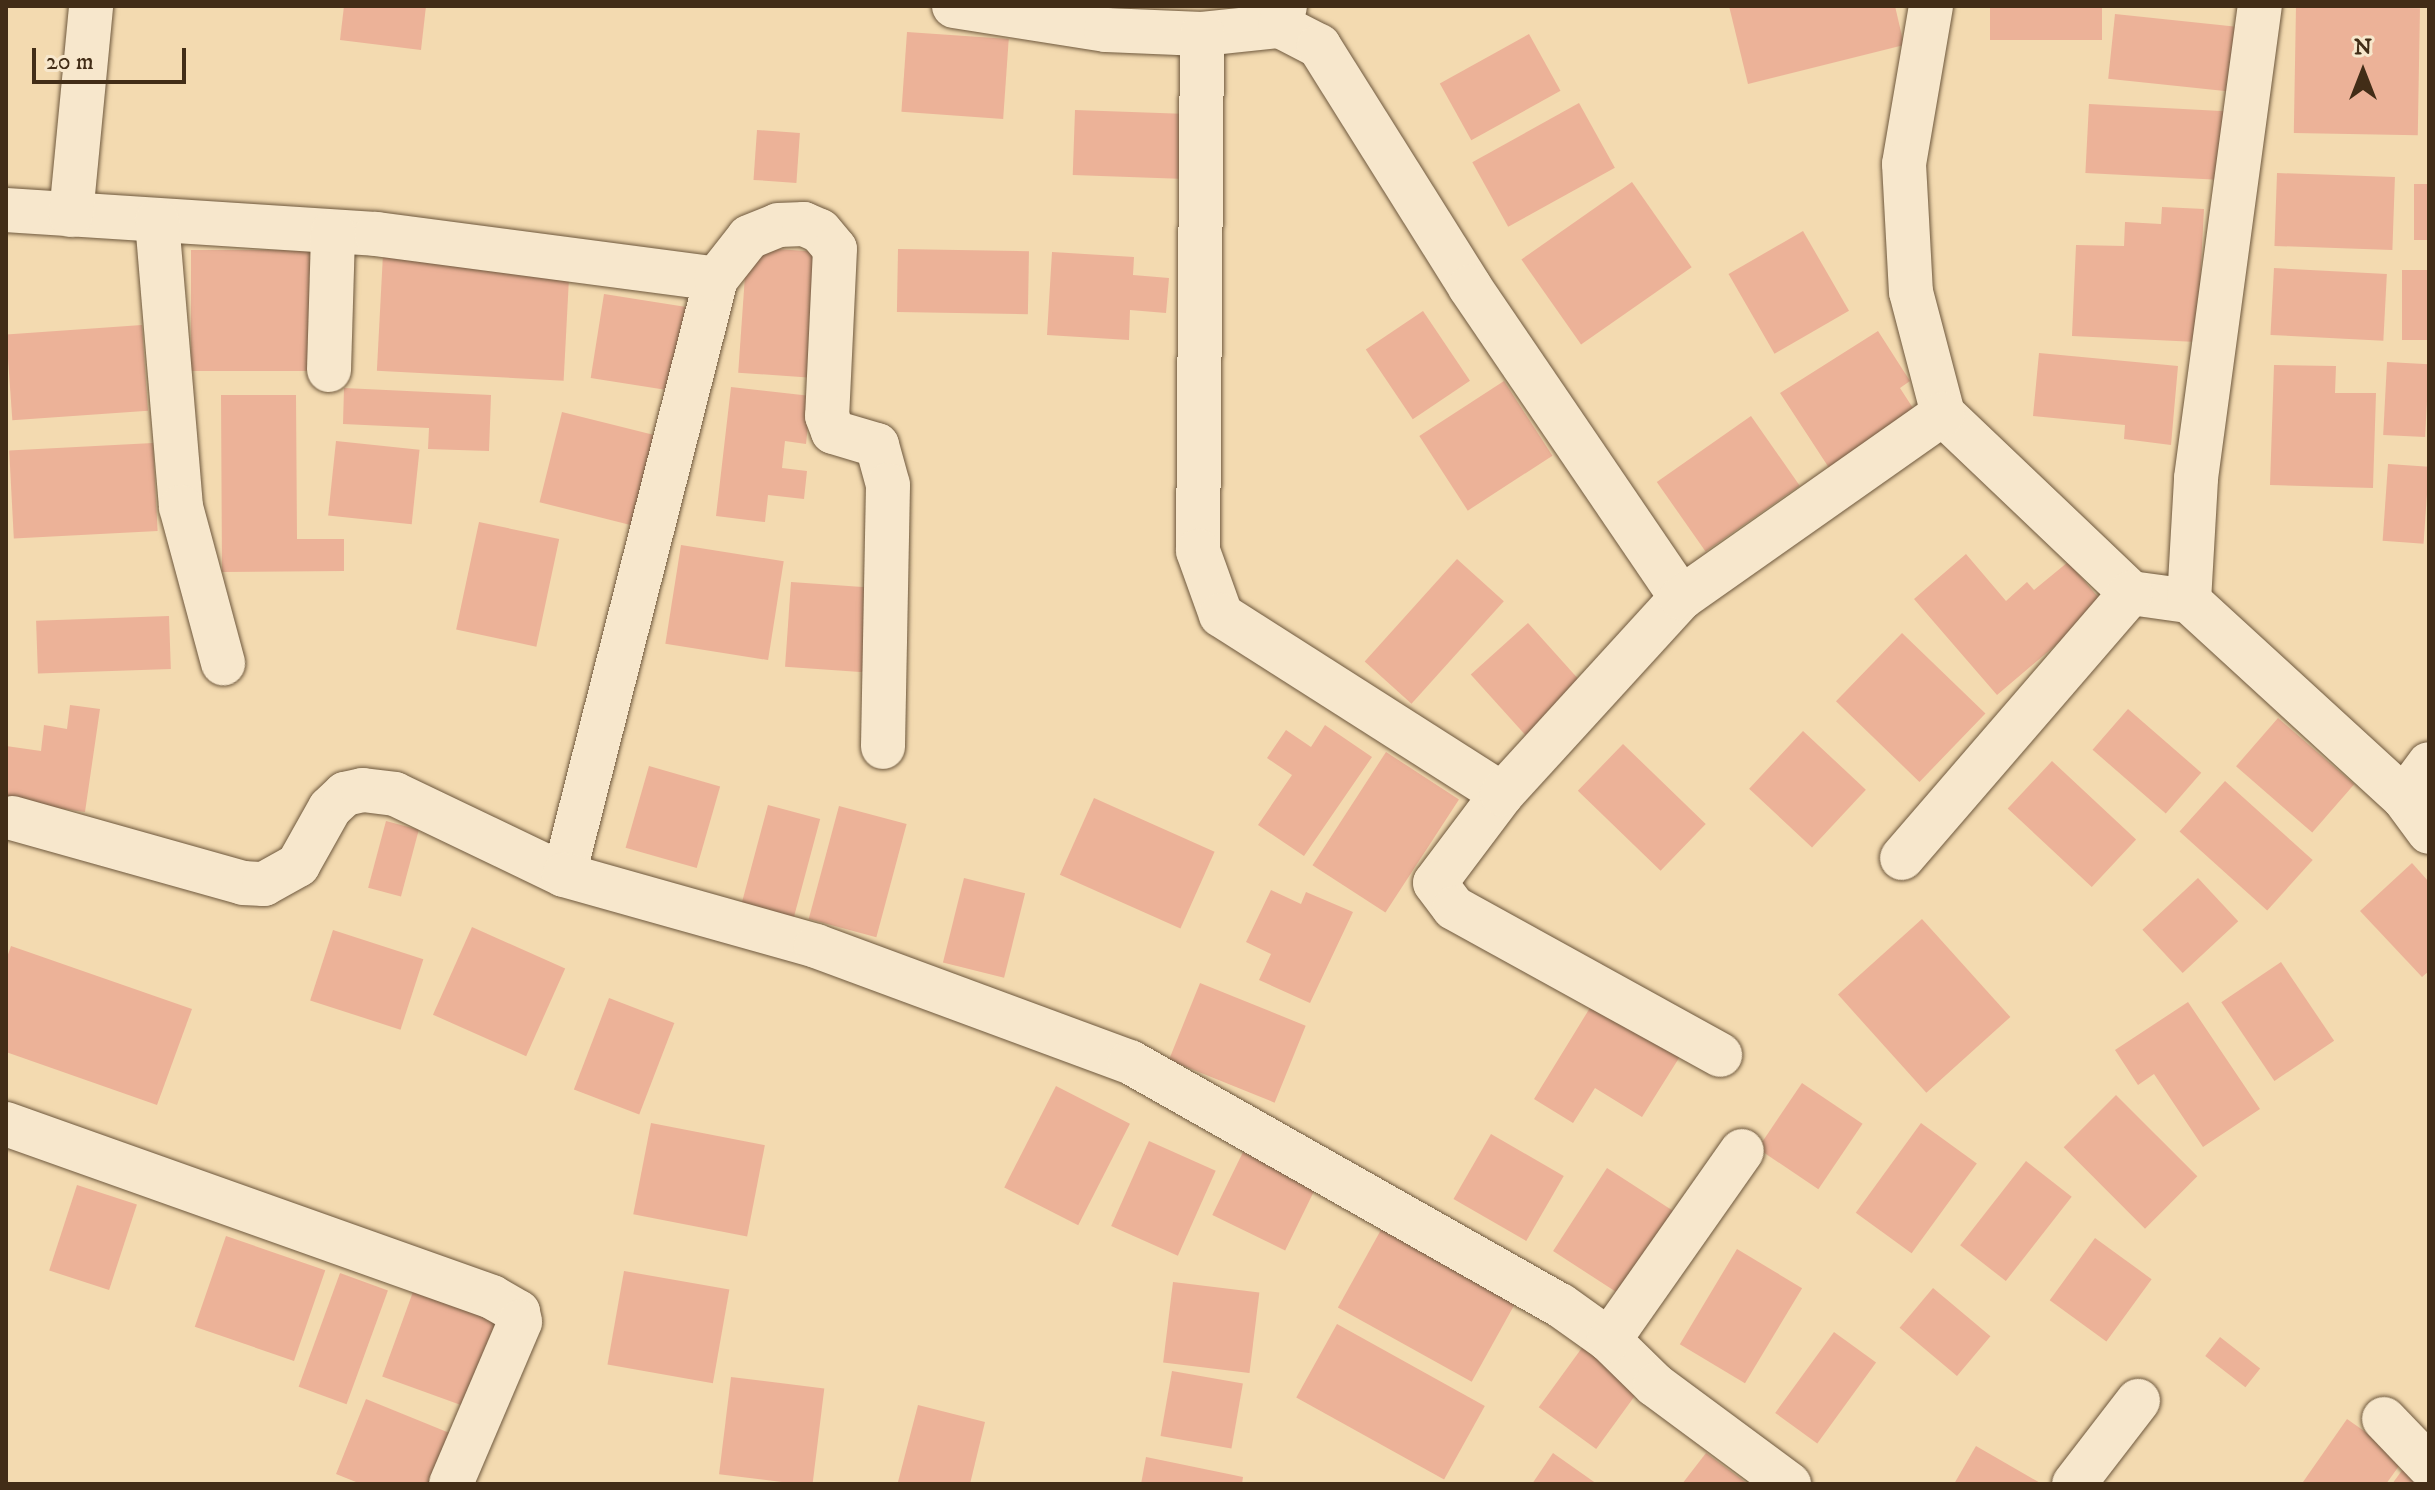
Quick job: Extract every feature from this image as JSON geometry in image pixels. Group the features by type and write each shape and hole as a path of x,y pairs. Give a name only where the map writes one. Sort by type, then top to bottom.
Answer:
{"street":[{"path":"71,215 91,6"},
{"path":"954,6 1106,30 1202,34 1282,16 1319,46 1470,287 1681,598"},
{"path":"1931,6 1904,164 1911,292 1943,414 2131,593 2189,601 2421,798"},
{"path":"2189,601 2196,478 2260,6"},
{"path":"1202,34 1198,551 1221,615 1502,794"},
{"path":"6,210 333,232 716,279"},
{"path":"157,221 181,507 223,663"},
{"path":"564,875 716,279 749,237 778,225 804,224 820,231 835,249 827,416 833,432 877,445 888,485 883,747"},
{"path":"329,370 333,232"},
{"path":"1720,1055 1454,908 1435,883 1502,794 1681,598 1943,414"},
{"path":"1902,858 2131,593"},
{"path":"12,818 243,883 264,884 298,865 330,808 345,794 363,790 395,794 564,875 816,946 1130,1062 1560,1305 1609,1340 1655,1385 1789,1484"},
{"path":"6,1124 492,1297 518,1312 520,1322 451,1484"},
{"path":"1609,1340 1742,1151"},
{"path":"2074,1484 2138,1401"},
{"path":"2384,1419 2429,1466"}],"building":[{"path":"344,6 426,6 421,50 340,40"},
{"path":"1729,6 1895,6 1904,45 1748,84"},
{"path":"1990,6 2102,6 2102,40 1990,40"},
{"path":"2296,6 2420,8 2418,135 2294,133"},
{"path":"2115,14 2236,27 2230,91 2108,79"},
{"path":"907,32 1009,39 1003,119 901,112"},
{"path":"1529,34 1561,91 1471,140 1440,83"},
{"path":"1579,103 1615,168 1508,227 1472,162"},
{"path":"2089,104 2226,111 2222,180 2085,173"},
{"path":"1075,110 1181,114 1179,179 1073,175"},
{"path":"757,130 800,133 796,183 754,180"},
{"path":"2277,173 2395,177 2392,250 2274,246"},
{"path":"1632,182 1692,267 1581,345 1521,259"},
{"path":"2414,184 2429,184 2429,240 2414,240"},
{"path":"2162,207 2204,209 2197,342 2072,336 2076,245 2124,246 2125,222 2161,224"},
{"path":"1803,231 1849,311 1775,354 1729,274"},
{"path":"747,247 824,252 815,378 738,373"},
{"path":"898,249 1029,251 1028,314 897,312"},
{"path":"191,250 318,250 318,371 191,371"},
{"path":"1052,252 1134,257 1133,275 1169,278 1166,313 1130,310 1129,340 1047,335"},
{"path":"383,254 570,264 564,381 377,371"},
{"path":"2274,268 2387,274 2383,341 2270,335"},
{"path":"2402,270 2429,270 2429,340 2402,340"},
{"path":"604,294 688,307 675,391 591,378"},
{"path":"1423,311 1470,381 1413,419 1366,350"},
{"path":"142,325 148,411 12,420 6,334"},
{"path":"1878,331 1910,381 1900,388 1920,419 1833,474 1780,393"},
{"path":"2039,353 2178,366 2171,445 2124,439 2125,425 2033,416"},
{"path":"2387,362 2429,364 2425,437 2383,435"},
{"path":"2274,365 2336,366 2335,393 2376,393 2373,488 2270,485"},
{"path":"1504,381 1552,456 1468,511 1419,436"},
{"path":"731,387 811,396 806,444 785,441 782,468 807,471 804,499 768,495 765,522 716,516"},
{"path":"344,388 491,395 489,451 428,449 429,428 343,424"},
{"path":"221,395 296,395 297,539 344,539 344,571 222,572"},
{"path":"562,412 657,436 635,526 540,502"},
{"path":"1751,416 1800,486 1706,552 1657,482"},
{"path":"336,441 420,450 412,524 328,516"},
{"path":"153,443 158,531 14,538 9,451"},
{"path":"2388,464 2429,467 2424,544 2383,541"},
{"path":"479,522 559,539 536,647 456,630"},
{"path":"681,545 784,561 768,660 665,644"},
{"path":"1966,554 2006,601 2027,582 2034,590 2068,562 2104,604 1997,695 1914,599"},
{"path":"1457,559 1504,601 1411,704 1365,662"},
{"path":"791,582 870,588 864,672 785,667"},
{"path":"169,616 171,669 38,674 36,621"},
{"path":"1528,623 1588,690 1531,741 1471,675"},
{"path":"1902,633 1985,714 1919,782 1836,701"},
{"path":"70,705 100,709 85,812 6,801 6,746 41,751 44,725 67,729"},
{"path":"2128,709 2201,773 2166,813 2093,750"},
{"path":"2278,718 2354,784 2312,833 2236,766"},
{"path":"1325,725 1372,757 1304,856 1258,825 1292,775 1267,758 1286,730 1311,747"},
{"path":"1803,731 1866,790 1812,847 1749,789"},
{"path":"1623,744 1706,824 1661,871 1578,791"},
{"path":"1386,752 1459,799 1385,913 1312,865"},
{"path":"2052,761 2136,839 2092,887 2008,809"},
{"path":"649,766 720,786 697,868 626,848"},
{"path":"2225,781 2313,860 2267,910 2179,832"},
{"path":"1094,798 1215,852 1180,928 1060,875"},
{"path":"768,805 820,819 793,920 741,906"},
{"path":"839,806 907,824 876,937 809,919"},
{"path":"386,821 419,830 401,896 368,888"},
{"path":"2412,863 2429,882 2429,971 2422,977 2360,911"},
{"path":"964,878 1025,893 1004,978 943,962"},
{"path":"2198,878 2238,921 2183,973 2142,930"},
{"path":"1271,890 1301,904 1306,892 1353,912 1310,1003 1259,980 1271,954 1246,942"},
{"path":"1922,919 2010,1017 1926,1093 1838,995"},
{"path":"472,927 565,968 526,1056 433,1015"},
{"path":"333,930 423,959 400,1030 310,1000"},
{"path":"11,946 192,1009 157,1105 6,1052 6,960"},
{"path":"2281,962 2334,1041 2274,1081 2221,1002"},
{"path":"1200,983 1306,1026 1275,1103 1169,1060"},
{"path":"609,998 674,1023 639,1115 574,1089"},
{"path":"1596,998 1684,1050 1642,1117 1595,1088 1573,1123 1534,1099"},
{"path":"2188,1002 2260,1109 2203,1147 2154,1074 2138,1085 2115,1050"},
{"path":"1802,1083 1863,1124 1818,1189 1758,1148"},
{"path":"1056,1086 1130,1124 1078,1225 1004,1188"},
{"path":"2116,1095 2197,1176 2145,1229 2064,1147"},
{"path":"651,1123 765,1145 747,1236 633,1214"},
{"path":"1921,1123 1977,1164 1912,1253 1856,1213"},
{"path":"1491,1134 1564,1176 1526,1241 1454,1199"},
{"path":"1149,1141 1216,1171 1178,1256 1111,1226"},
{"path":"1243,1152 1316,1188 1285,1250 1212,1215"},
{"path":"2026,1161 2072,1197 2006,1281 1960,1245"},
{"path":"1607,1168 1678,1214 1624,1297 1553,1251"},
{"path":"77,1185 137,1204 109,1290 49,1271"},
{"path":"1382,1228 1516,1302 1472,1382 1338,1308"},
{"path":"226,1236 325,1270 294,1361 195,1327"},
{"path":"2095,1238 2152,1279 2106,1341 2050,1300"},
{"path":"1737,1249 1802,1288 1745,1383 1680,1344"},
{"path":"624,1271 729,1290 713,1383 608,1365"},
{"path":"340,1273 388,1290 347,1404 299,1387"},
{"path":"1173,1282 1259,1293 1249,1373 1163,1362"},
{"path":"1933,1288 1990,1336 1957,1376 1900,1328"},
{"path":"414,1289 502,1321 471,1409 382,1376"},
{"path":"1337,1324 1485,1406 1444,1479 1296,1397"},
{"path":"1834,1332 1876,1363 1817,1443 1775,1413"},
{"path":"2220,1337 2260,1368 2245,1387 2205,1356"},
{"path":"1584,1345 1641,1387 1596,1449 1539,1407"},
{"path":"1172,1371 1243,1384 1231,1448 1161,1436"},
{"path":"731,1377 824,1388 813,1484 719,1474"},
{"path":"366,1399 452,1434 432,1484 361,1484 336,1474"},
{"path":"918,1405 985,1422 970,1484 898,1482"},
{"path":"2347,1419 2404,1459 2386,1484 2306,1484 2303,1482"},
{"path":"1976,1446 2042,1484 1954,1484"},
{"path":"1553,1453 1597,1484 1532,1484"},
{"path":"1706,1453 1748,1484 1682,1484"},
{"path":"1146,1457 1243,1477 1242,1484 1141,1484"},
{"path":"2406,1465 2429,1484 2392,1484"}]}
